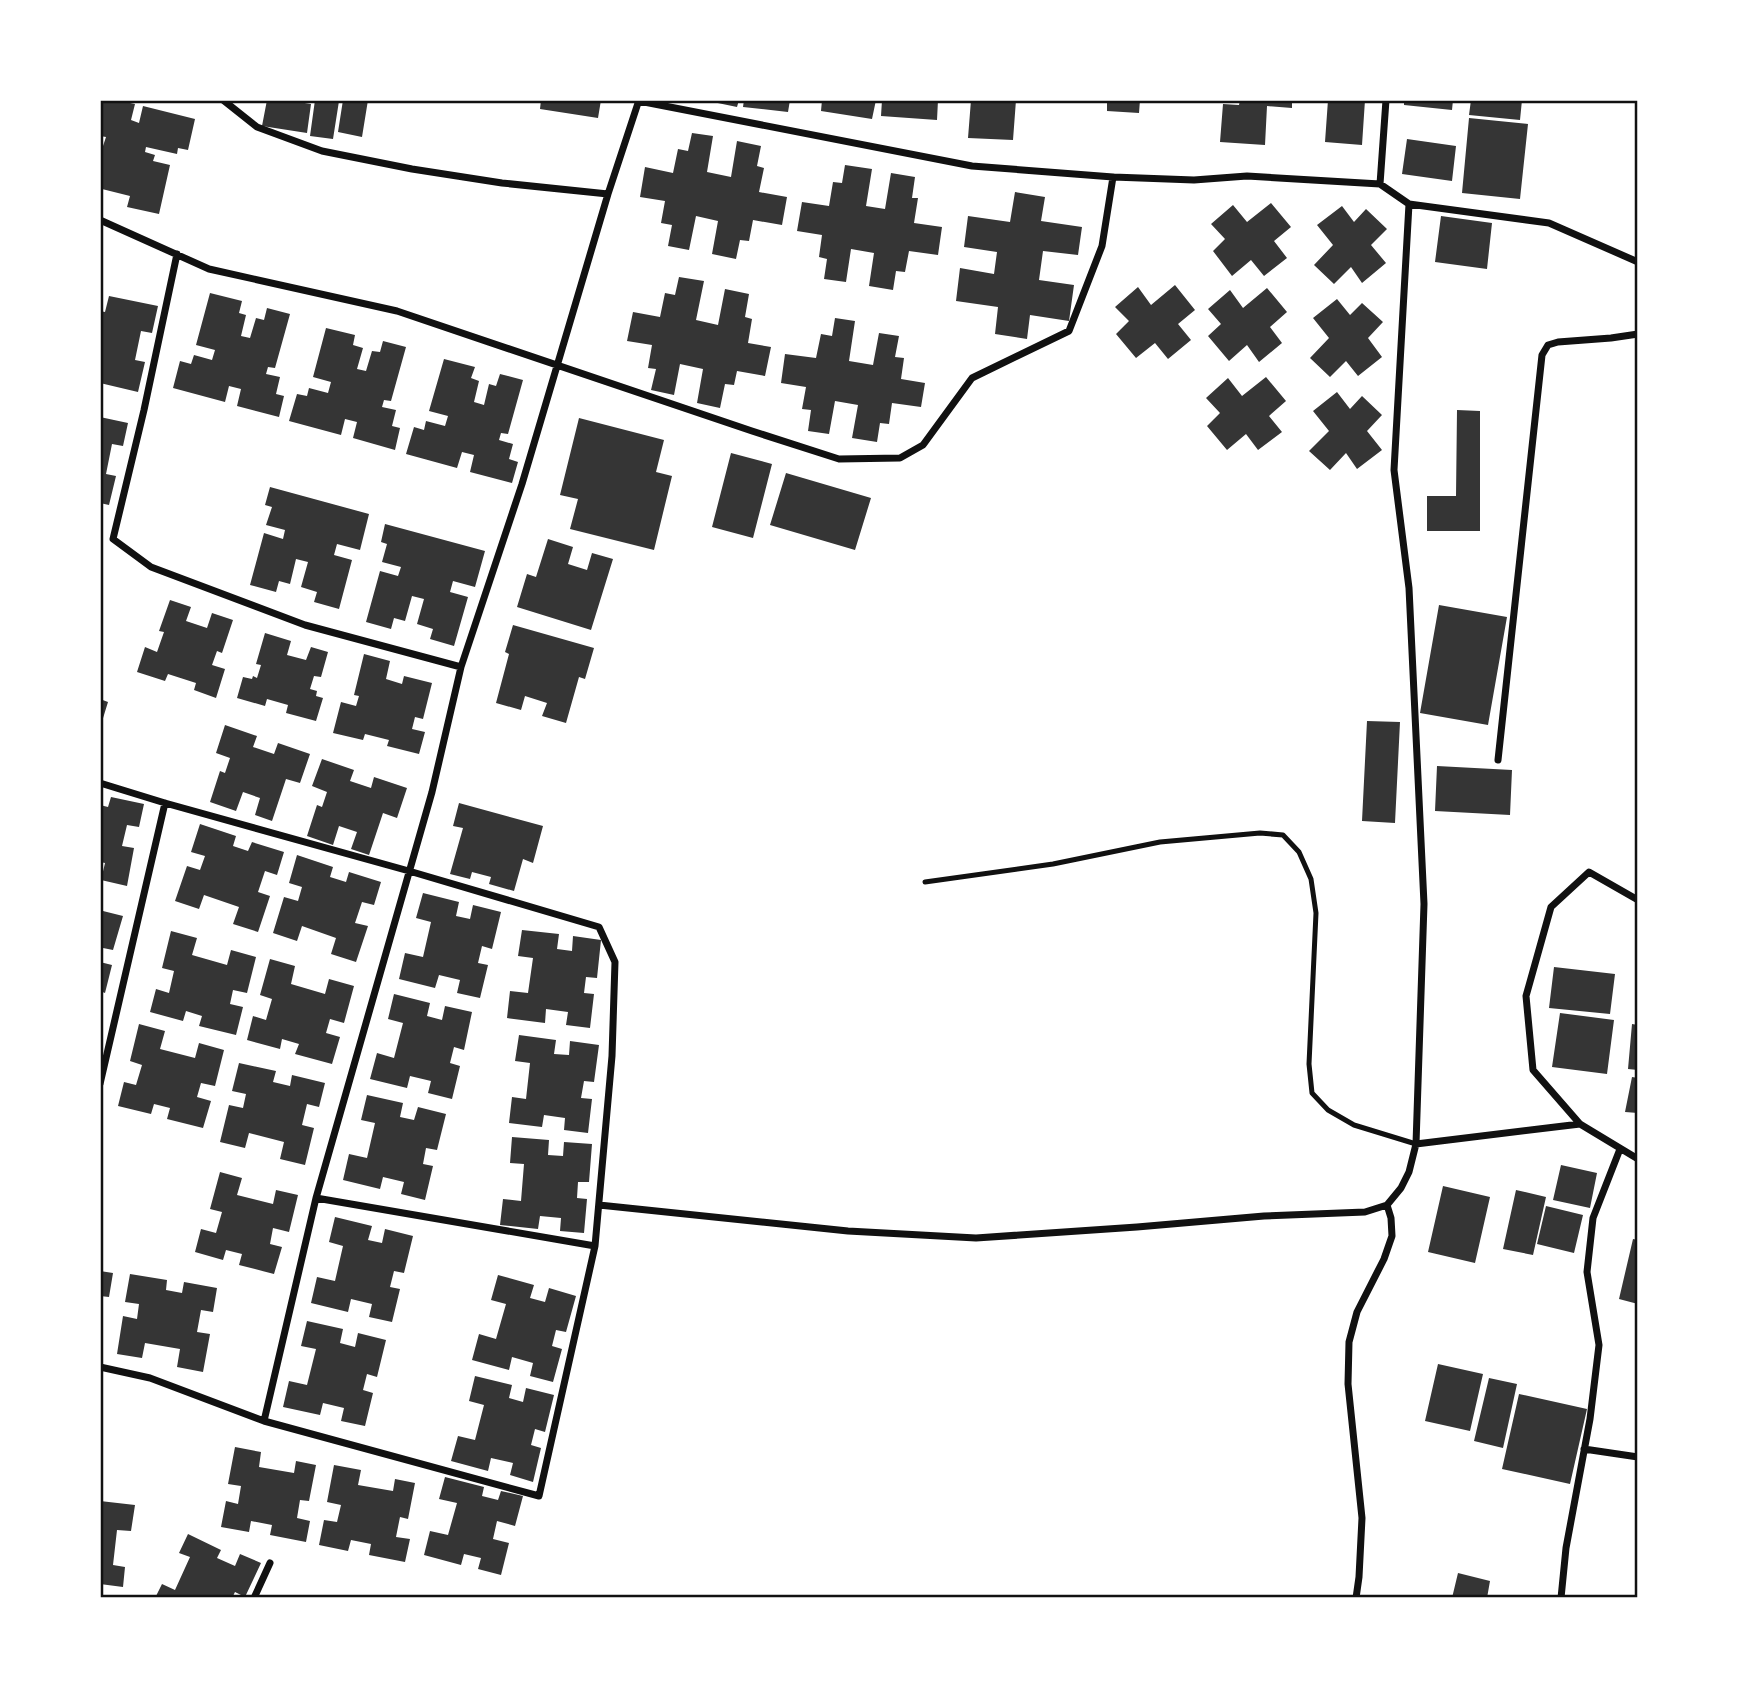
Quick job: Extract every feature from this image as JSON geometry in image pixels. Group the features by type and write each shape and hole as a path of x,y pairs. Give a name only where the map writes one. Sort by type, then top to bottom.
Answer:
{"street":[{"path":"223,100 257,127 322,151 412,170 608,194"},
{"path":"264,1422 316,1198 432,792 461,667 522,484 608,194 639,100 972,166 1113,177 1194,180 1247,176 1380,184 1409,204 1549,223 1638,262"},
{"path":"1380,184 1386,100"},
{"path":"100,220 209,269 397,311 839,458 900,458 923,445 972,377 1069,331 1102,246 1113,177"},
{"path":"599,1205 848,1231 976,1238 1264,1216 1365,1212 1387,1205 1401,1188 1409,1172 1416,1144 1424,904 1409,588 1394,470 1409,204"},
{"path":"177,254 113,539 151,567 305,625 461,667"},
{"path":"1498,760 1542,355 1548,345 1558,342 1638,334"},
{"path":"100,783 599,927 615,961 612,1056 595,1246 540,1496 264,1422 150,1378 100,1367"},
{"path":"100,1084 165,803"},
{"path":"1638,900 1589,872 1551,907 1526,996 1533,1070 1580,1125 1638,1159"},
{"path":"1416,1144 1580,1125"},
{"path":"1561,1598 1566,1548 1599,1345 1587,1272 1593,1218 1620,1149"},
{"path":"316,1198 595,1246"},
{"path":"1356,1598 1362,1518 1348,1384 1349,1342 1357,1312 1384,1259 1392,1236 1387,1205"},
{"path":"1584,1449 1638,1457"},
{"path":"254,1598 270,1563"}],"lane":[{"path":"926,882 1053,864 1160,842 1260,833 1283,835 1299,852 1311,879 1316,913 1308,1064 1312,1093 1328,1110 1354,1125 1416,1144"}],"building":[{"path":"100,100 135,104 131,120 139,123 143,106 195,119 188,150 178,148 177,154 146,147 145,152 155,155 153,161 170,165 159,214 127,207 130,196 102,189 100,196 100,145 103,146 106,137 100,136"},
{"path":"267,100 311,104 307,133 262,126"},
{"path":"315,100 339,101 333,139 310,136"},
{"path":"343,100 368,100 362,137 338,132"},
{"path":"541,100 601,100 598,118 540,109"},
{"path":"708,100 739,100 737,107"},
{"path":"744,100 790,100 788,112 743,107"},
{"path":"822,100 876,100 872,119 821,111"},
{"path":"882,100 938,100 937,120 881,116"},
{"path":"971,100 1016,100 1013,140 968,138"},
{"path":"1107,100 1140,100 1139,113 1107,111"},
{"path":"1240,100 1292,100 1292,108 1267,106 1265,145 1220,142 1223,104 1239,105"},
{"path":"1328,100 1365,100 1362,145 1325,142"},
{"path":"1404,100 1453,100 1452,110 1404,105"},
{"path":"1471,100 1522,100 1520,120 1469,115"},
{"path":"1469,118 1528,124 1520,199 1462,193"},
{"path":"692,133 713,136 707,172 731,177 737,141 761,146 757,166 764,168 759,192 787,197 782,225 753,220 749,241 740,240 736,259 712,254 718,221 696,216 689,250 668,246 672,225 661,223 665,201 640,197 645,167 673,173 678,149 688,151"},
{"path":"1407,139 1456,146 1452,181 1402,174"},
{"path":"845,165 872,169 866,206 885,209 891,173 915,177 912,198 918,198 914,223 942,227 938,255 909,251 905,272 896,271 893,290 869,286 874,253 851,249 846,282 824,279 827,259 819,257 822,235 797,231 802,202 829,206 833,182 842,183"},
{"path":"1015,192 1045,197 1041,221 1082,227 1078,255 1043,251 1039,280 1074,285 1069,321 1030,315 1027,339 995,334 998,307 956,301 960,268 994,274 997,252 964,247 968,216 1010,222"},
{"path":"1271,203 1291,227 1274,241 1287,258 1264,276 1251,260 1232,276 1213,251 1225,239 1211,224 1233,205 1247,222"},
{"path":"1342,206 1354,222 1366,209 1387,229 1371,245 1386,263 1362,283 1351,267 1334,284 1314,265 1333,245 1317,225"},
{"path":"1441,216 1492,223 1487,269 1435,262"},
{"path":"679,277 704,281 696,320 718,325 725,289 749,294 745,317 752,319 748,343 771,347 765,376 737,371 734,385 725,384 720,408 697,403 703,369 680,364 674,395 651,390 656,369 648,368 652,345 627,341 633,312 660,317 665,293 675,295"},
{"path":"1175,285 1195,310 1178,324 1191,340 1168,359 1155,343 1136,358 1116,334 1129,321 1115,307 1138,287 1151,305"},
{"path":"1267,288 1287,312 1270,327 1282,343 1259,362 1247,345 1229,361 1208,336 1221,324 1208,309 1230,290 1243,308"},
{"path":"210,293 242,301 239,313 246,315 241,336 250,338 256,318 264,320 267,308 290,314 275,368 268,367 266,374 280,377 276,394 284,396 279,417 237,406 241,389 229,386 225,402 173,388 180,361 191,364 194,355 212,360 215,350 196,345"},
{"path":"109,296 158,306 152,333 141,331 135,360 145,362 138,392 100,383 100,311 105,312"},
{"path":"1337,299 1350,315 1362,303 1383,322 1368,338 1382,357 1358,376 1346,361 1330,377 1310,358 1329,338 1313,318"},
{"path":"835,318 855,321 849,361 873,365 879,333 899,336 895,357 904,358 901,379 925,383 921,407 892,403 889,424 880,423 877,442 852,438 858,405 835,401 829,434 808,431 811,410 802,409 806,387 781,383 785,354 816,358 821,334 832,336"},
{"path":"326,328 355,335 353,345 363,348 357,369 366,371 372,351 380,352 383,341 406,347 391,401 384,400 382,407 396,410 392,426 400,428 395,450 353,438 357,422 345,419 341,435 289,421 297,394 307,396 309,388 328,393 331,382 313,377"},
{"path":"444,359 475,367 471,378 479,381 474,402 484,405 489,384 496,386 500,374 523,380 508,434 501,433 499,440 513,444 509,459 518,462 512,483 470,472 474,455 462,452 457,468 406,454 414,427 424,430 426,421 445,426 448,416 429,411"},
{"path":"1266,377 1286,401 1269,416 1282,432 1258,450 1246,434 1227,450 1207,426 1220,413 1206,398 1228,378 1242,396"},
{"path":"1337,392 1350,409 1362,396 1382,415 1367,431 1382,450 1357,469 1346,453 1330,470 1309,451 1329,431 1313,411"},
{"path":"1457,410 1480,411 1480,531 1427,531 1427,496 1456,496"},
{"path":"100,417 128,423 123,446 112,444 106,474 116,476 109,505 100,503"},
{"path":"579,418 664,440 656,472 672,476 654,550 570,529 578,499 560,495"},
{"path":"731,453 772,464 753,538 712,527"},
{"path":"786,473 871,498 855,550 770,525"},
{"path":"270,487 369,514 360,550 337,544 334,555 352,560 339,609 314,602 317,592 301,587 308,562 296,559 290,584 279,581 276,592 250,585 264,533 283,539 285,530 266,525 272,507 265,505"},
{"path":"385,524 485,551 475,587 453,581 450,592 468,597 454,646 430,639 433,629 417,624 424,599 412,596 405,621 394,618 391,629 366,622 380,571 398,576 401,567 382,562 387,544 381,542"},
{"path":"548,539 573,547 568,564 587,570 592,553 613,559 591,630 517,607 527,574 536,577"},
{"path":"170,600 191,607 186,621 207,628 212,613 233,620 222,653 217,651 212,665 225,669 216,698 194,690 196,683 168,674 165,681 137,672 145,647 157,652 164,632 159,631"},
{"path":"1439,605 1507,617 1488,725 1420,713"},
{"path":"513,625 594,648 585,679 579,677 566,723 542,716 547,703 525,696 521,710 496,703 509,654 505,652"},
{"path":"265,633 291,641 287,655 306,660 311,647 328,652 321,677 314,676 310,689 317,691 316,696 323,698 316,721 286,713 288,705 267,699 265,706 237,698 243,677 257,678 261,665 256,664"},
{"path":"364,654 390,661 386,679 402,684 404,676 432,683 423,719 415,717 412,729 425,732 419,754 387,746 389,740 365,734 363,740 333,733 341,702 356,706 359,696 354,695"},
{"path":"100,699 108,702 100,728"},
{"path":"1367,721 1400,722 1395,823 1362,821"},
{"path":"225,725 257,736 253,747 274,754 278,743 310,754 300,783 286,779 272,821 255,815 260,798 243,792 236,811 210,802 220,771 225,773 230,758 216,753"},
{"path":"322,759 354,770 350,781 371,788 374,777 407,788 397,818 383,813 369,855 351,849 357,832 339,826 333,845 307,836 317,805 322,807 327,792 312,786"},
{"path":"1437,766 1512,770 1510,815 1435,811"},
{"path":"111,797 144,804 139,827 127,825 122,846 134,848 127,886 101,880 105,863 100,862 100,805 108,807"},
{"path":"459,803 543,826 533,863 523,859 514,891 489,884 491,877 472,872 470,879 450,874 463,828 453,826"},
{"path":"200,824 236,836 233,846 248,851 252,842 284,852 277,875 265,871 258,892 270,896 258,932 233,924 239,907 204,895 199,909 175,901 187,866 200,870 205,856 191,852"},
{"path":"297,855 333,867 330,877 346,882 349,872 381,882 374,905 362,902 355,923 368,926 356,962 331,954 336,938 302,926 297,941 273,933 284,897 298,901 302,887 289,883"},
{"path":"423,893 459,902 456,916 470,919 473,905 501,912 492,949 482,946 478,963 488,965 480,998 457,993 460,980 439,975 435,988 399,979 405,953 423,957 431,922 416,918"},
{"path":"103,911 123,916 113,950 103,948 101,958 100,922"},
{"path":"522,930 559,934 557,949 572,951 573,936 601,940 597,978 586,977 584,993 594,994 590,1028 566,1025 568,1012 546,1009 545,1023 507,1018 510,991 528,993 533,958 518,956"},
{"path":"171,931 197,938 192,955 227,965 231,950 256,957 247,993 233,990 230,1004 243,1007 236,1035 199,1026 202,1016 186,1011 183,1021 150,1012 156,989 169,993 174,971 162,968"},
{"path":"270,959 295,966 291,984 325,994 329,979 354,986 344,1023 330,1019 326,1033 340,1037 332,1064 295,1054 299,1044 282,1039 280,1049 247,1040 253,1016 266,1020 272,999 260,995"},
{"path":"100,962 112,965 105,993 100,991"},
{"path":"1554,967 1615,974 1610,1014 1549,1008"},
{"path":"394,994 430,1003 427,1016 442,1020 445,1006 472,1012 464,1050 454,1047 450,1063 460,1066 452,1099 428,1093 431,1081 410,1076 407,1088 370,1079 377,1053 394,1058 403,1023 388,1019"},
{"path":"1560,1013 1614,1020 1607,1074 1552,1067"},
{"path":"139,1024 165,1031 160,1049 195,1058 199,1043 224,1050 215,1086 201,1083 197,1097 211,1101 203,1128 167,1119 170,1108 154,1104 151,1114 118,1106 124,1082 136,1085 142,1065 130,1061"},
{"path":"1632,1024 1638,1025 1638,1070 1628,1069"},
{"path":"519,1035 556,1040 554,1054 569,1055 570,1041 599,1045 594,1082 584,1081 581,1098 592,1099 588,1133 564,1130 565,1118 544,1115 542,1127 509,1123 512,1097 526,1099 530,1063 515,1061"},
{"path":"239,1063 276,1071 273,1082 290,1086 292,1075 325,1083 319,1107 307,1104 302,1125 314,1128 305,1165 280,1159 284,1142 249,1133 245,1148 220,1142 229,1105 243,1108 246,1094 232,1091"},
{"path":"1632,1077 1638,1078 1638,1113 1625,1112"},
{"path":"367,1095 403,1103 400,1117 414,1120 418,1107 446,1114 437,1150 426,1148 423,1164 433,1166 425,1200 401,1194 404,1182 383,1177 380,1189 343,1180 349,1154 367,1158 375,1123 361,1120"},
{"path":"512,1137 549,1140 548,1155 563,1156 564,1142 592,1144 589,1182 578,1182 577,1198 587,1199 584,1233 560,1231 561,1218 540,1216 538,1229 500,1225 503,1199 521,1201 524,1164 510,1163"},
{"path":"1561,1165 1597,1173 1590,1208 1553,1200"},
{"path":"220,1172 242,1178 237,1195 273,1204 276,1190 298,1195 289,1232 273,1228 270,1244 282,1247 274,1274 239,1265 242,1254 226,1250 223,1260 195,1252 201,1229 216,1233 222,1212 210,1209"},
{"path":"1443,1186 1490,1197 1475,1263 1428,1252"},
{"path":"1516,1190 1546,1197 1533,1255 1503,1249"},
{"path":"1546,1206 1583,1215 1574,1253 1537,1244"},
{"path":"335,1217 372,1226 368,1240 382,1243 385,1229 413,1236 404,1273 394,1271 390,1287 400,1289 392,1322 369,1317 372,1304 351,1299 348,1312 311,1303 317,1277 335,1281 343,1246 329,1242"},
{"path":"1633,1239 1638,1240 1638,1304 1619,1299"},
{"path":"100,1271 113,1273 109,1297 100,1296"},
{"path":"130,1274 167,1280 166,1290 182,1293 184,1282 217,1288 213,1312 201,1310 197,1332 210,1334 203,1372 177,1367 180,1349 145,1343 142,1358 117,1354 123,1316 137,1319 139,1304 125,1302"},
{"path":"498,1275 534,1285 530,1298 545,1302 549,1288 576,1296 566,1332 556,1330 552,1346 562,1349 553,1382 530,1376 533,1363 512,1357 509,1370 472,1360 479,1334 496,1339 506,1304 491,1300"},
{"path":"307,1321 343,1329 340,1343 355,1347 358,1333 386,1340 377,1377 367,1374 363,1390 373,1393 365,1426 341,1421 344,1408 323,1403 320,1415 283,1407 289,1381 307,1385 316,1349 301,1346"},
{"path":"1438,1364 1483,1374 1470,1431 1425,1421"},
{"path":"475,1376 512,1385 509,1398 523,1402 526,1388 554,1395 545,1432 535,1429 531,1445 541,1448 533,1482 510,1475 513,1463 491,1458 488,1471 451,1461 458,1436 475,1440 484,1405 469,1401"},
{"path":"1489,1378 1517,1384 1503,1448 1474,1441"},
{"path":"1519,1394 1587,1409 1570,1484 1502,1469"},
{"path":"235,1447 261,1452 259,1467 294,1473 296,1461 316,1465 309,1501 300,1500 297,1518 310,1521 306,1542 270,1535 272,1525 251,1521 249,1532 221,1527 226,1501 238,1504 241,1486 228,1484"},
{"path":"334,1465 361,1470 358,1485 393,1491 395,1479 415,1483 408,1519 400,1517 396,1537 410,1539 405,1562 369,1555 371,1544 351,1540 348,1551 319,1545 324,1520 337,1522 341,1505 327,1502"},
{"path":"445,1477 484,1487 482,1496 498,1500 501,1491 523,1496 515,1526 497,1521 493,1539 509,1543 501,1575 478,1569 481,1558 464,1554 461,1565 424,1555 430,1531 448,1535 457,1503 439,1499"},
{"path":"100,1501 135,1505 131,1531 117,1530 113,1565 125,1567 123,1587 100,1584"},
{"path":"188,1534 221,1550 217,1558 235,1566 240,1554 261,1563 245,1597 235,1592 232,1598 155,1598 162,1584 175,1590 190,1557 179,1553"},
{"path":"1458,1573 1490,1581 1487,1598 1452,1598"}]}
